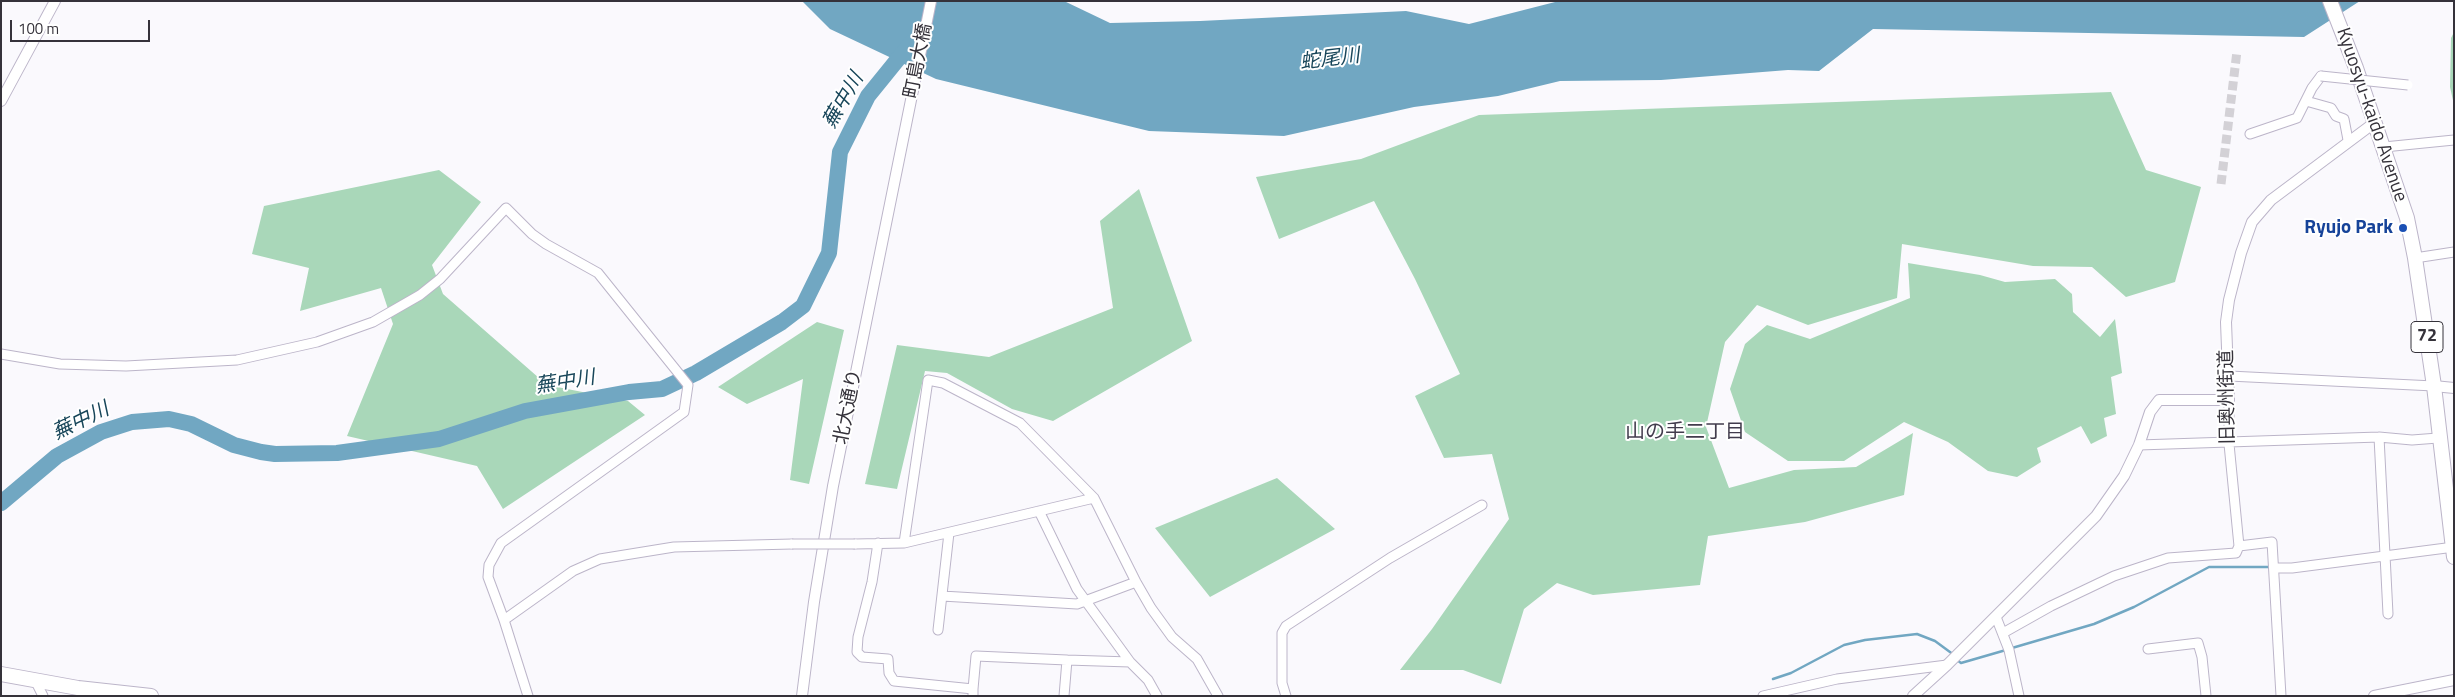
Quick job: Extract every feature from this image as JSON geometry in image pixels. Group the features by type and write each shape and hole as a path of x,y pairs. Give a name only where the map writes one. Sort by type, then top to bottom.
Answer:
{"main road":[{"name":"Kyuosyu-kaido Avenue","path":"2330,1 2346,39 2407,218 2415,258 2434,386 2438,438 2453,551"},
{"path":"1,674 36,682 151,696"}],"street":[{"path":"1,101 55,1"},
{"name":"町島大橋","path":"907,120 931,1"},
{"path":"2250,134 2297,118 2316,80 2321,76 2408,85"},
{"path":"2306,101 2331,108 2336,116 2344,119 2348,140"},
{"name":"北大通り","path":"802,696 814,602 833,486 907,120"},
{"name":"旧奥州街道","path":"2239,546 2229,444 2229,376 2226,322 2229,300 2241,253 2252,222 2271,200 2348,140 2374,123"},
{"path":"2384,147 2454,140"},
{"path":"1,354 60,364 126,366 237,360 317,342 373,322 420,295 440,279 506,208 532,234 546,244 598,273 688,386 684,412 501,543 489,565 488,577 528,696"},
{"path":"2415,258 2454,252"},
{"path":"2229,376 2454,388"},
{"path":"904,543 928,380 943,382 1020,423 1094,498 1136,582 1172,637 1197,659 1218,696"},
{"path":"1913,696 1947,666 2096,516 2124,476 2139,445 2150,412 2159,400 2229,400"},
{"path":"2139,445 2182,442 2229,444 2379,437 2412,440 2438,438"},
{"path":"2379,437 2388,614"},
{"path":"504,620 573,571 600,559 674,547 904,543 1094,498"},
{"path":"1286,696 1282,683 1282,633 1286,626 1390,558 1482,505"},
{"path":"1039,511 1085,602 1130,662 1148,680 1157,696"},
{"path":"938,630 949,533"},
{"path":"2003,633 2051,606 2114,576 2168,558 2236,553 2239,546 2272,542 2281,696"},
{"path":"878,543 872,582 858,636 858,652 862,657 888,659 888,672 894,682 973,692 976,656 1130,662"},
{"path":"2274,568 2453,551"},
{"path":"942,596 1077,604 1136,582"},
{"path":"1996,617 2003,633 2019,696"},
{"path":"2148,649 2198,643 2202,657 2206,696"},
{"path":"1064,696 1067,660"},
{"path":"1763,696 1838,679 1947,666"},
{"path":"2374,696 2454,680"},
{"path":"36,682 43,696"}],"green space":[{"path":"2454,32 2454,105 2450,87 2451,38"},
{"path":"2111,92 2146,170 2201,187 2175,282 2126,297 2092,267 2033,266 1902,244 1897,298 1808,325 1757,305 1725,342 1706,427 1729,488 1794,470 1856,467 1913,433 1904,495 1805,522 1708,536 1700,585 1593,595 1557,583 1524,609 1501,684 1463,670 1400,670 1432,629 1509,519 1492,454 1444,458 1415,396 1460,374 1415,279 1374,201 1279,239 1256,177 1361,159 1479,115"},
{"path":"439,170 481,202 432,265 443,294 547,385 628,401 645,415 503,509 477,466 347,436 393,324 381,288 300,311 309,268 252,254 264,206"},
{"path":"1139,189 1192,341 1053,421 1012,409 947,373 925,371 897,489 865,484 897,345 989,357 1113,308 1100,221"},
{"path":"1908,263 1980,275 2005,282 2055,279 2072,294 2073,312 2100,337 2115,319 2122,373 2111,377 2116,414 2104,418 2107,436 2091,444 2081,426 2037,448 2041,462 2017,477 1988,471 1948,442 1904,422 1844,461 1788,461 1745,432 1730,389 1745,344 1767,325 1810,339 1910,298"},
{"path":"817,322 844,330 809,484 790,480 803,379 747,404 718,387"},
{"path":"1277,478 1335,529 1210,597 1155,528"}],"water":[{"name":"蛇尾川","path":"802,1 1064,1 1110,23 1200,21 1406,11 1469,24 1559,1 2360,1 2304,37 1873,29 1819,71 1788,70 1661,80 1560,81 1498,96 1414,107 1284,136 1149,131 936,79 830,29"}],"waterway":[{"name":"蕪中川","path":"1,503 57,456 101,432 132,422 169,419 191,424 234,445 261,452 275,454 337,453 439,439 525,411 629,392 662,389 696,373 782,322 803,306 829,253 840,152 868,96 911,43"},
{"path":"2012,648 2094,624 2134,607 2209,567 2272,567"},
{"path":"1773,679 1791,673 1844,645 1865,640 1917,634 1935,641 1954,655"},
{"path":"1957,660 1961,663 2006,650"}],"tunnel":[{"path":"2221,184 2237,51"}],"place":[{"name":"Ryujo Park","path":"2403,228"}],"district":[{"name":"山の手二丁目","path":"1685,433"}]}
